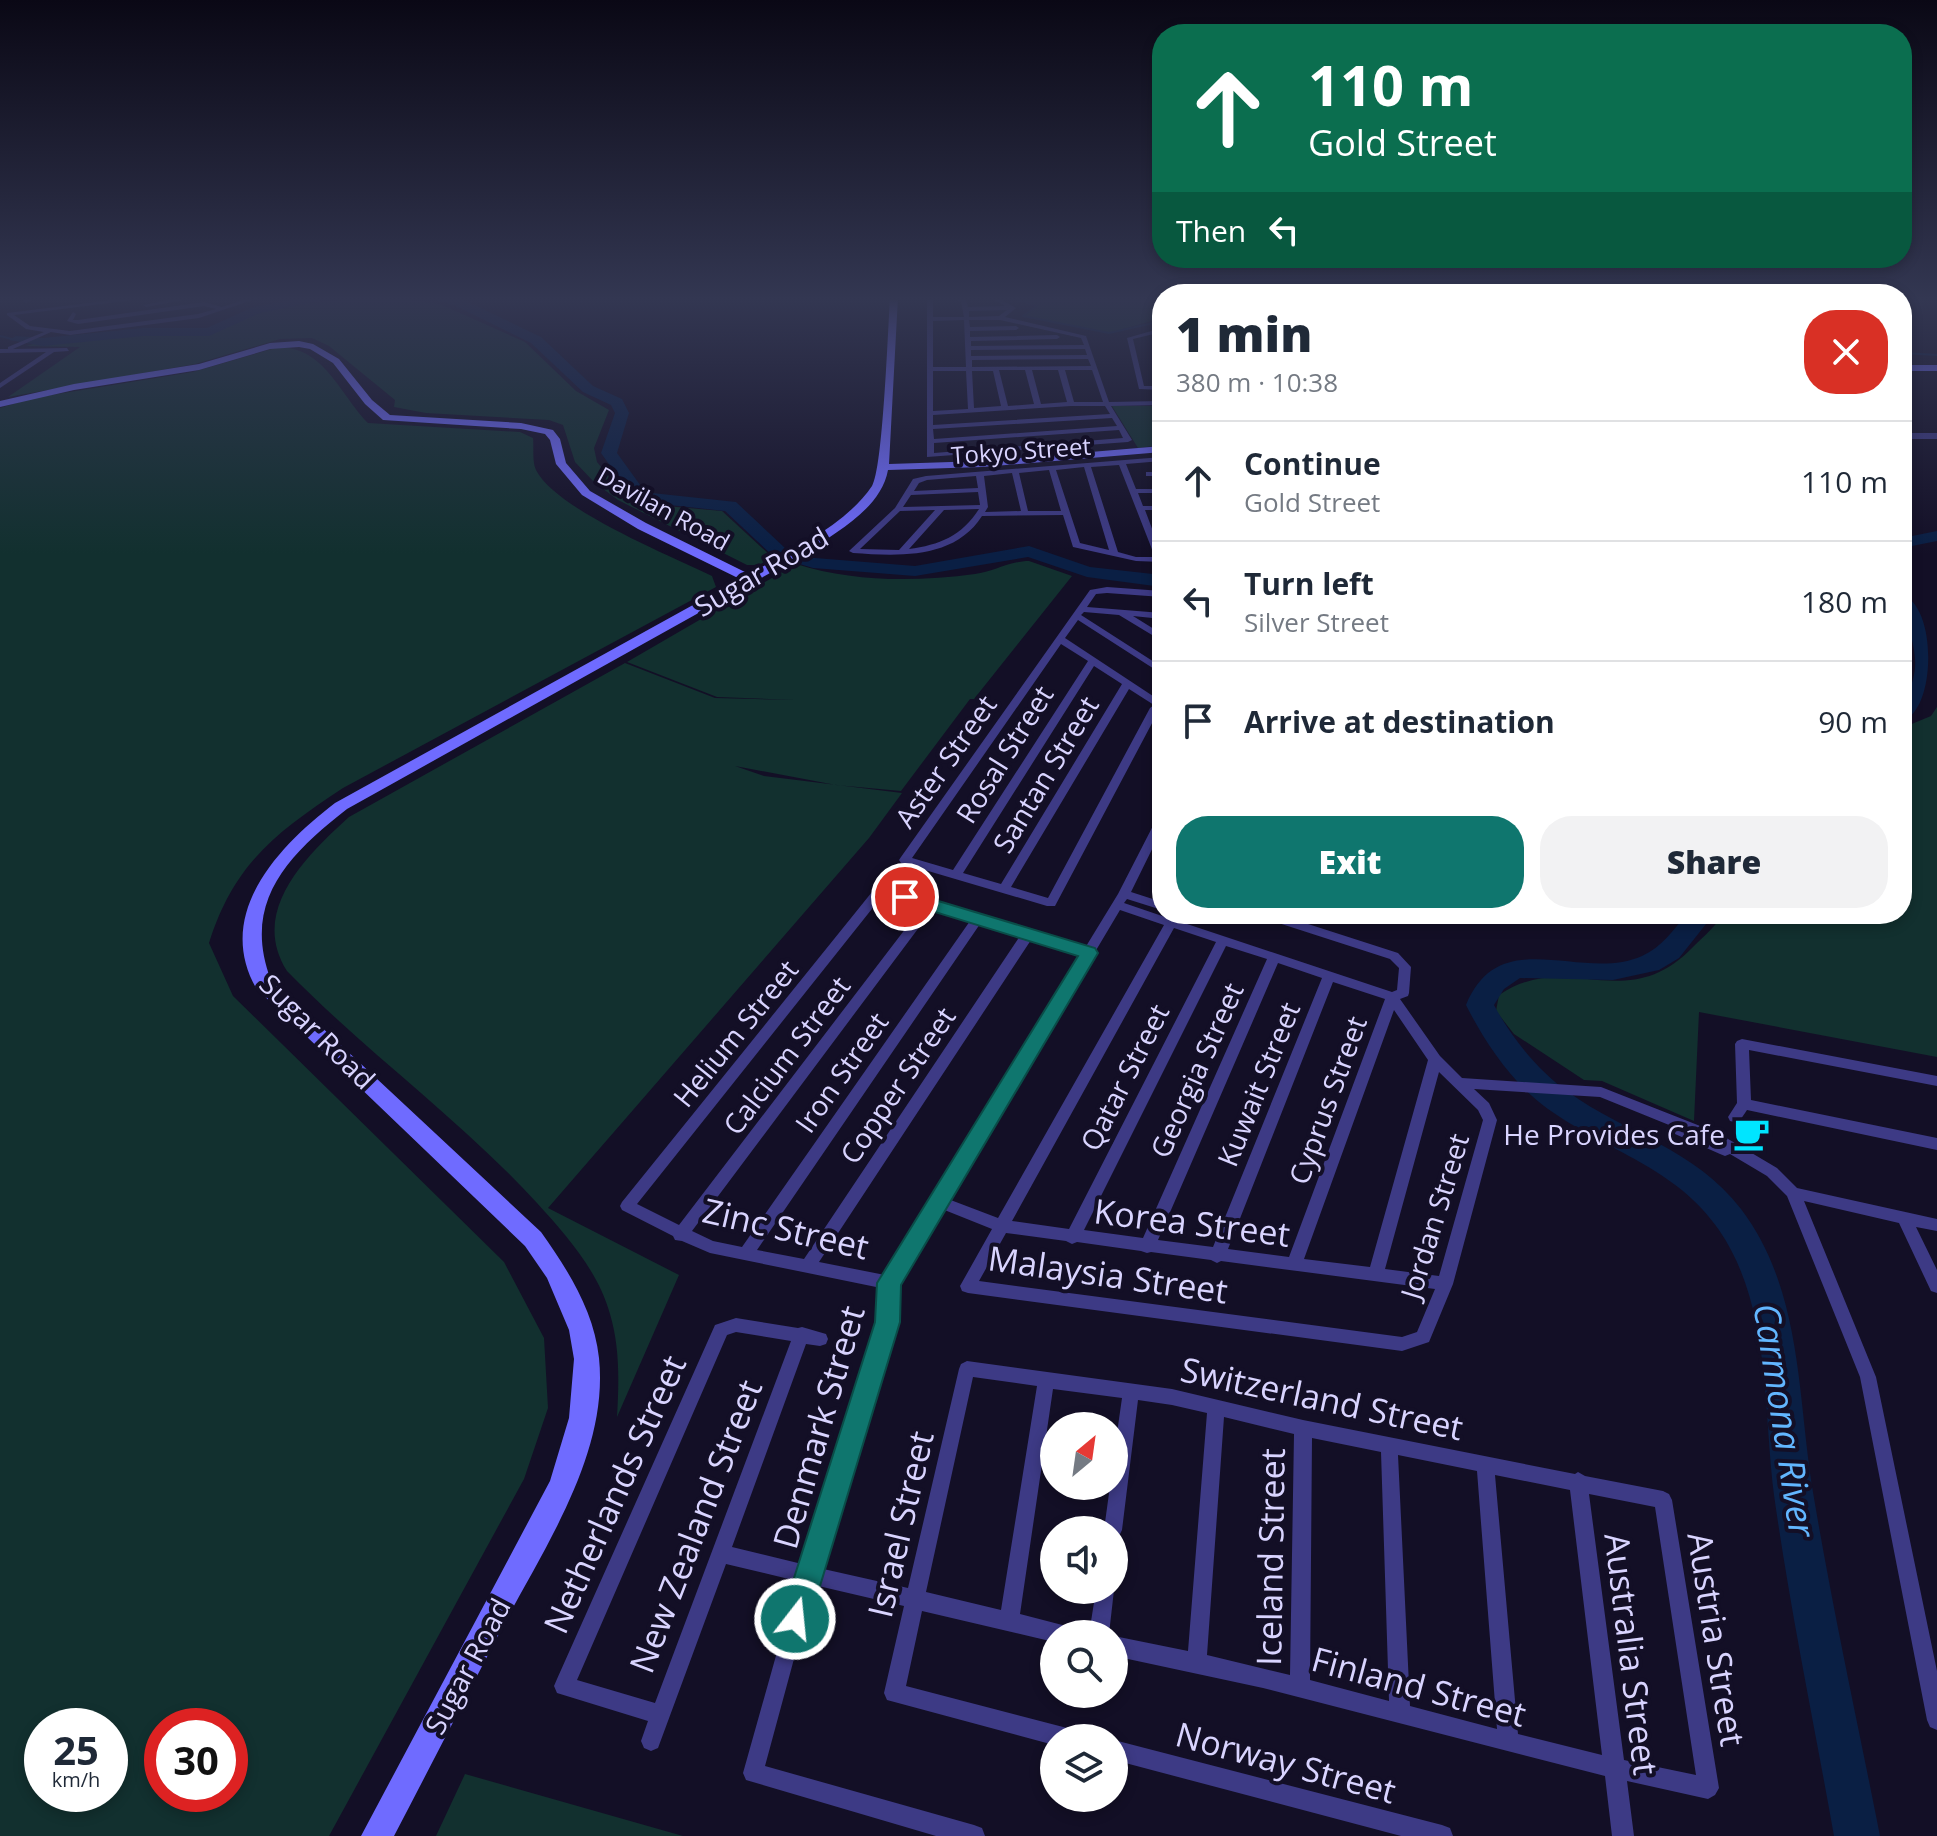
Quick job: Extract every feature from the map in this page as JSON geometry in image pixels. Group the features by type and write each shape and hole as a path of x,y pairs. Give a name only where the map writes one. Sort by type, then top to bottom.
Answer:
{"main road":[{"name":"Davilan Road","path":"0,404 37,393 99,383"},
{"name":"Davilan Road","path":"357,383 387,418 521,426 549,432 555,439 566,473 586,493 642,526 751,580"},
{"name":"Sugar Road","path":"377,1836 561,1487 581,1435 589,1392 588,1358 565,1290 533,1239 263,983 252,962 249,941 252,920 278,864 310,830 341,806 751,580 802,550 857,511 880,484 888,383"},
{"path":"883,467 995,463 1152,450"}],"street":[{"path":"930,383 930,455 1124,442 1128,439 1106,402 1099,383"},
{"path":"970,383 971,410"},
{"path":"999,383 1005,408"},
{"path":"1032,383 1038,406"},
{"path":"1065,383 1071,404"},
{"path":"930,413 1106,402 1152,403"},
{"path":"931,427 1114,416"},
{"path":"930,441 1122,428"},
{"path":"1912,436 1937,436"},
{"name":"Tokyo Street","path":"900,554 853,551 898,509 916,481 1152,460"},
{"path":"1122,462 1152,532"},
{"path":"1087,466 1114,554"},
{"path":"1052,469 1063,513 1076,545 1152,559"},
{"path":"1015,472 1025,513"},
{"path":"900,554 953,543 982,510 980,475"},
{"path":"910,493 982,490"},
{"path":"1134,491 1152,491"},
{"path":"900,554 942,508"},
{"path":"1142,508 1152,508"},
{"path":"898,509 1063,513"},
{"name":"Aster Street","path":"1152,593 1098,590 1079,612 905,860 1051,903 1152,721"},
{"path":"1079,612 1152,615"},
{"path":"1079,612 1152,664"},
{"path":"1120,612 1152,632"},
{"path":"1060,639 1152,699"},
{"name":"Rosal Street","path":"956,875 1093,660"},
{"name":"Santan Street","path":"1004,889 1127,684"},
{"path":"889,1283 1121,899 1152,838"},
{"name":"Helium Street","path":"627,1206 880,890 930,904"},
{"path":"1121,899 1152,904"},
{"path":"1121,899 1152,910"},
{"path":"930,904 1089,953"},
{"name":"Calcium Street","path":"680,1235 930,904"},
{"name":"Iron Street","path":"746,1254 978,919"},
{"name":"Malaysia Street","path":"1171,924 968,1286 1402,1344 1423,1337"},
{"path":"1187,924 1223,940 1392,997 1403,993 1405,967 1394,956 1295,924"},
{"name":"Copper Street","path":"809,1264 1028,934"},
{"name":"Qatar Street","path":"1072,1238 1223,940"},
{"name":"Georgia Street","path":"1147,1247 1274,957"},
{"name":"Kuwait Street","path":"1217,1256 1329,976"},
{"name":"Jordan Street","path":"1392,997 1435,1060 1484,1107 1490,1120 1445,1284 1423,1337"},
{"name":"Cyprus Street","path":"1294,1265 1392,997"},
{"path":"1937,1081 1742,1044 1740,1111 1937,1144"},
{"path":"1375,1276 1435,1060"},
{"path":"1460,1083 1587,1089 1657,1116 1696,1139 1744,1154 1772,1172 1793,1193 1868,1377 1937,1720"},
{"path":"1793,1193 1937,1225"},
{"name":"Korea Street","path":"937,1201 1001,1226 1072,1238 1445,1284"},
{"name":"Zinc Street","path":"627,1206 680,1235 710,1247 809,1264 889,1283"},
{"path":"1904,1218 1937,1286"},
{"name":"Denmark Street","path":"889,1283 887,1322 808,1574 753,1773 974,1836"},
{"name":"Netherlands Street","path":"659,1714 564,1686 721,1330 736,1325 811,1337"},
{"name":"New Zealand Street","path":"651,1741 721,1554 811,1337"},
{"name":"Switzerland Street","path":"967,1369 1216,1406 1303,1428 1663,1500"},
{"name":"Israel Street","path":"967,1369 894,1693 1040,1731"},
{"path":"1009,1621 1046,1382"},
{"path":"1115,1516 1131,1391"},
{"path":"1197,1661 1216,1406"},
{"name":"Iceland Street","path":"1300,1688 1303,1428"},
{"path":"1389,1445 1400,1714"},
{"path":"1485,1463 1508,1742"},
{"name":"Australia Street","path":"1578,1481 1623,1836"},
{"name":"Austria Street","path":"1663,1500 1708,1788"},
{"path":"721,1554 1040,1628"},
{"name":"Finland Street","path":"1128,1649 1197,1661 1615,1770 1708,1788"},
{"name":"Norway Street","path":"1128,1754 1442,1836"}],"green space":[{"path":"29,383 89,383 8,397"},
{"path":"127,383 337,383 368,423 520,432 533,438 536,470 547,485 616,530 712,576 716,587 343,788 319,804 277,836 244,871 219,916 209,943 233,996 504,1262 544,1338 548,1408 524,1479 329,1836 0,1836 0,408 33,398"},
{"path":"374,383 567,383 609,410 594,448 597,462 626,497 643,504 722,511 772,557 759,565 747,565 618,500 594,482 575,462 563,425 549,420 426,413 394,407 395,400"},
{"path":"1112,406 1152,406 1152,446 1138,448"},
{"path":"1029,561 1072,576 974,699 970,699 901,791 840,785 902,793 869,838 548,1208 679,1275 617,1417 616,1340 605,1298 590,1269 559,1228 507,1172 287,971 277,949 275,927 279,906 300,867 349,817 625,663 715,698 796,700 717,697 627,662 796,564 862,577 907,579 975,574","holes":["735,766 834,785 764,776"]},
{"path":"1937,707 1937,1057 1699,1012 1694,1121 1602,1081 1584,1080 1514,1034 1496,1011 1499,995 1524,982 1549,978 1620,981 1644,977 1669,967 1716,924 1912,924 1912,724 1931,716"},
{"path":"465,1774 683,1836 436,1836"}],"waterway":[{"path":"581,383 617,402 622,413 609,453 637,492 648,498 730,506 779,552 813,563 915,571 1029,551 1087,572 1152,580"},
{"name":"Carmona River","path":"1912,541 1937,536"},
{"path":"1912,615 1924,644 1926,661 1921,693 1912,707"},
{"name":"Carmona River","path":"1693,924 1669,952 1649,964 1613,971 1517,969 1494,982 1480,1005 1494,1030 1538,1084 1560,1102 1652,1152 1695,1180 1732,1222 1750,1254 1772,1320 1794,1496 1857,1836"}],"place":[{"name":"He Provides Cafe","path":"1751,1134"}],"route":[{"path":"795,1619 887,1322 889,1283 1089,953 905,897"}]}
